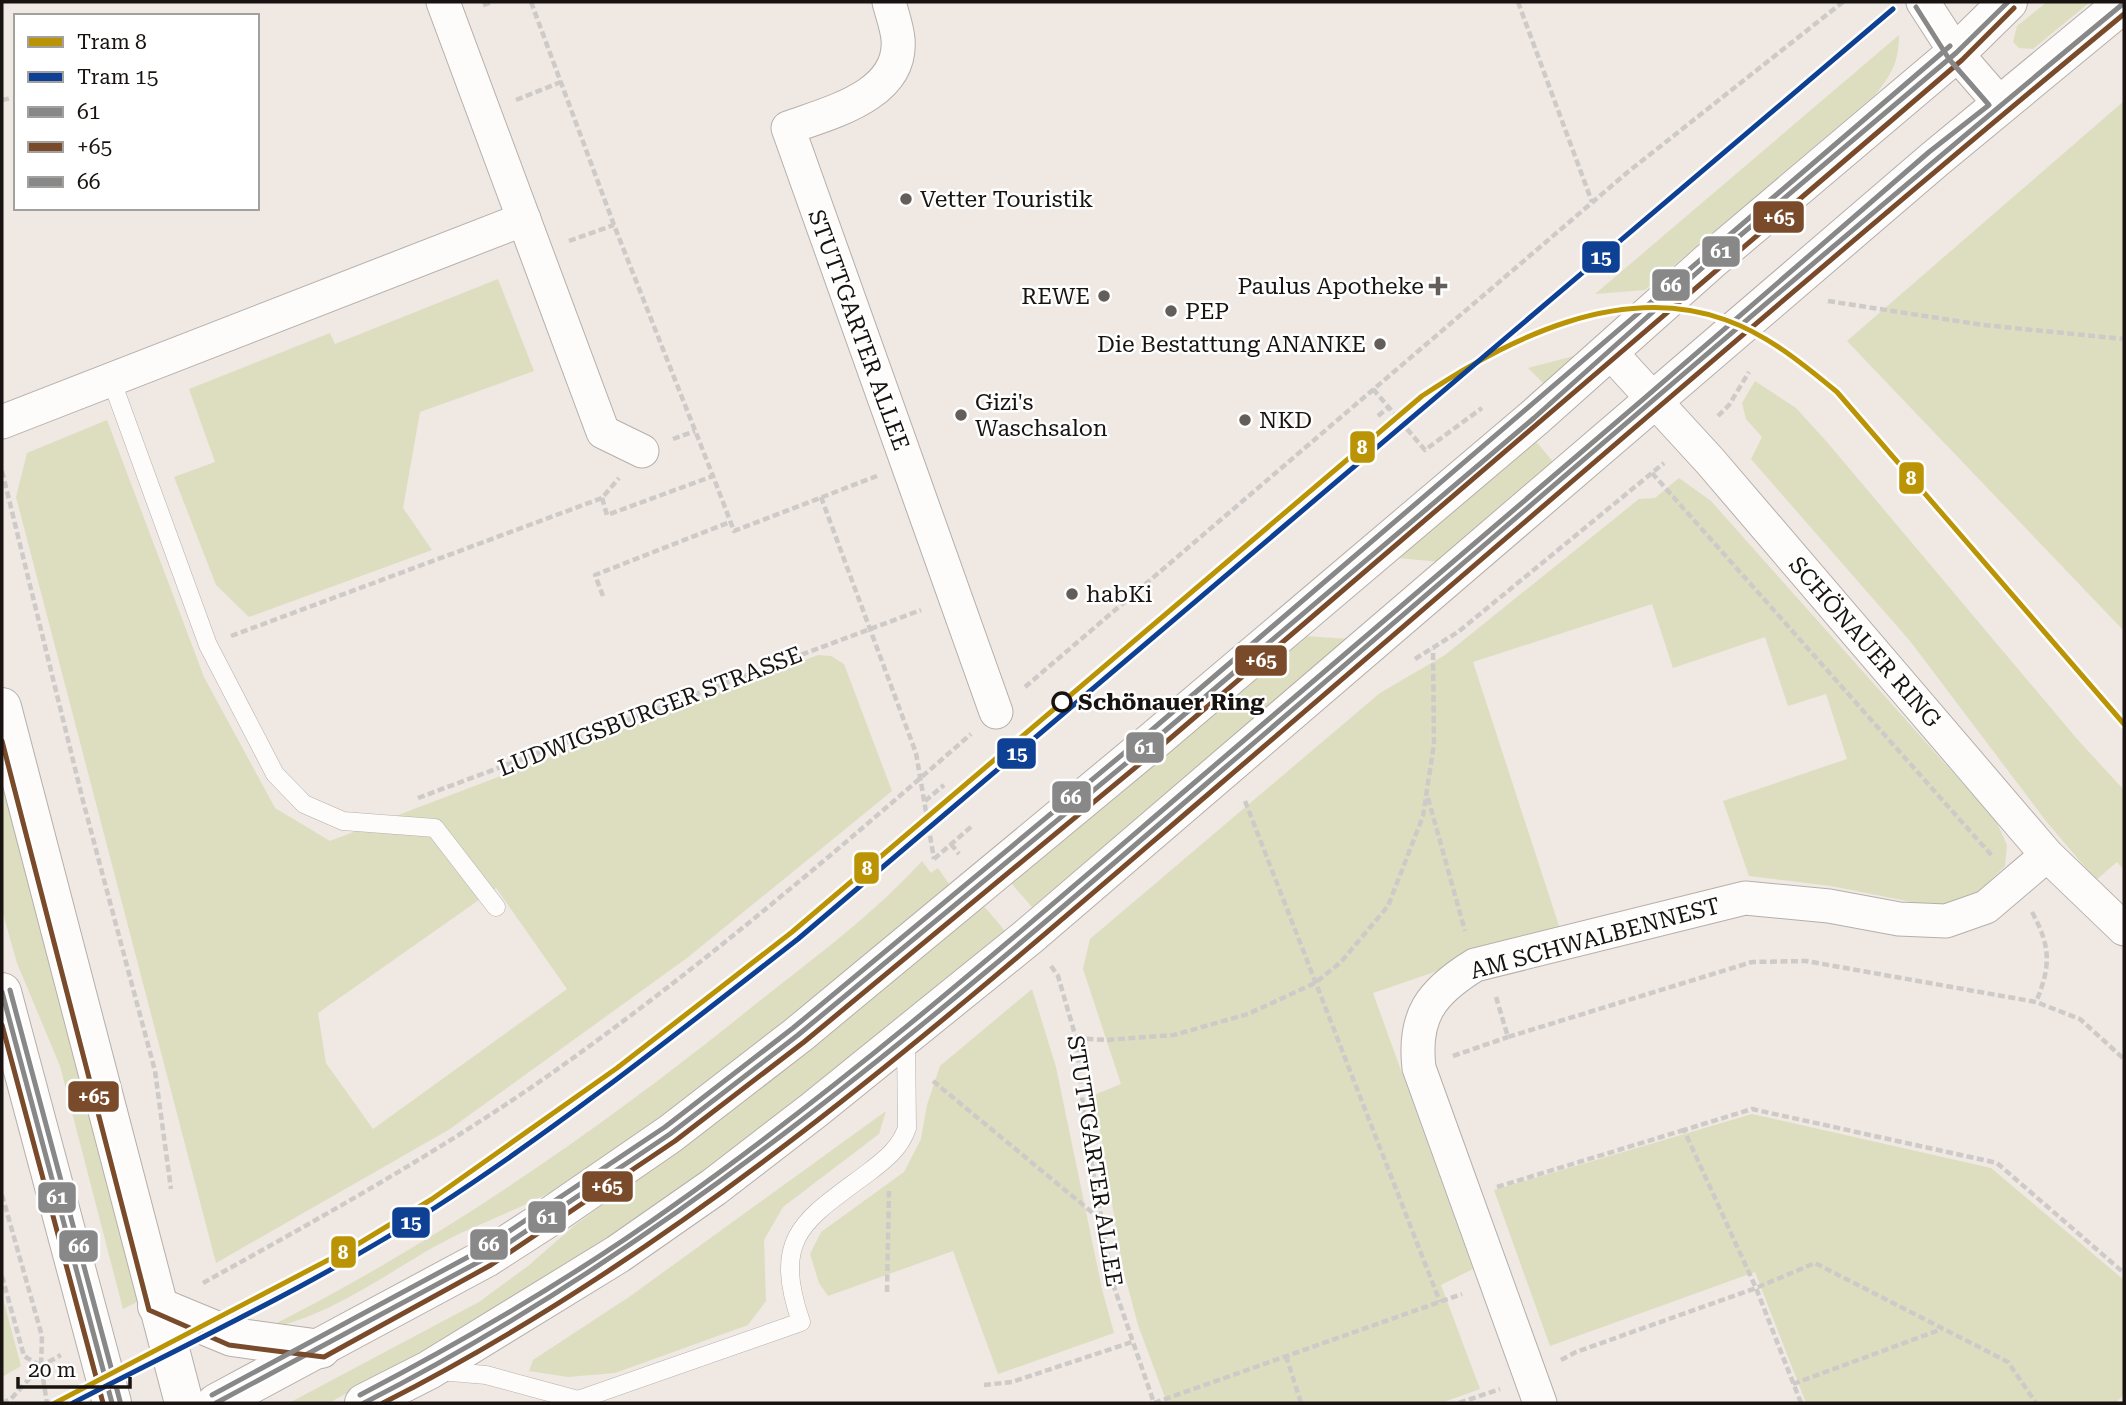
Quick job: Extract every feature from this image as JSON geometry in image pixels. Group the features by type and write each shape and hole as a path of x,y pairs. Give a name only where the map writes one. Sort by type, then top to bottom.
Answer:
{"main road":[{"path":"216,1403 321,1349 486,1258 670,1134 798,1035 1153,741 1609,351 1710,261 1956,53 2008,2"},
{"path":"364,1403 429,1370 618,1254 714,1187 906,1036 1049,919 1935,159 2124,3"},
{"path":"2,707 184,1403"},
{"path":"2,992 112,1403"},
{"path":"157,1306 232,1337 321,1349"}],"street":[{"path":"443,2 603,432 642,451"},
{"name":"STUTTGARTER ALLEE","path":"889,2 898,40 896,57 885,79 857,102 788,128 996,712"},
{"path":"1923,2 1956,53 2002,106"},
{"path":"2,422 524,219"},
{"name":"SCHÖNAUER RING","path":"1609,351 1656,401 2047,855 2124,929"},
{"name":"AM SCHWALBENNEST","path":"1535,1391 1419,1068 1416,1039 1425,1011 1447,982 1480,964 1745,898 1829,906 1899,919 1946,921 1986,907 2047,855"}],"lane":[{"path":"111,379 208,645 275,774 304,804 343,821 435,828 496,907"},
{"path":"429,1370 486,1375 578,1400 801,1322 790,1290 789,1252 811,1216 889,1157 902,1141 908,1128 906,1036"}],"path":[{"path":"531,2 614,225 734,531 908,465"},
{"path":"1518,2 1592,202"},
{"path":"193,1288 304,1227 444,1143 551,1073 695,966 921,778 1592,202 1843,2"},
{"path":"485,113 561,82"},
{"path":"2,100 12,98"},
{"path":"537,253 614,225"},
{"path":"1828,301 1983,325 2124,339"},
{"path":"1373,389 1425,450 1487,404"},
{"path":"1378,416 1389,407"},
{"path":"208,645 602,498 642,451"},
{"path":"2,471 83,801 155,1071 171,1193"},
{"path":"1652,473 2015,881 2042,931 2048,972 2036,1002"},
{"path":"602,498 607,515 713,476"},
{"path":"821,497 916,753 933,859 972,826"},
{"path":"603,596 595,575 730,522"},
{"name":"LUDWIGSBURGER STRASSE","path":"409,802 955,597"},
{"path":"1076,1038 1105,1040 1174,1035 1248,1014 1315,982 1341,962 1388,906 1423,816 1434,744 1433,648"},
{"path":"925,802 944,785"},
{"path":"1426,793 1480,964 1508,1037"},
{"path":"1243,796 1440,1302"},
{"name":"STUTTGARTER ALLEE","path":"1048,960 1058,976 1076,1038 1099,1219 1113,1284 1154,1403"},
{"path":"1419,1068 1508,1037 1752,962 1807,961 2036,1002 2080,1019 2124,1059"},
{"path":"929,1077 1099,1219"},
{"path":"1466,1197 1752,1109 1997,1163 2124,1273"},
{"path":"1684,1130 1756,1288 1801,1403"},
{"path":"887,1292 889,1157"},
{"path":"2,1195 42,1336 41,1366 47,1403"},
{"path":"1535,1391 1576,1352 1756,1288 1815,1264 2008,1362 2036,1403"},
{"path":"2,1276 24,1356 41,1366"},
{"path":"1154,1403 1496,1282"},
{"path":"1793,1384 1942,1329"},
{"path":"984,1385 1013,1382 1132,1342"},
{"path":"1286,1356 1301,1403"},
{"path":"2,1403 11,1399 41,1366"}],"green space":[{"path":"2047,2 2090,2 2033,49 2019,48 2013,42 2017,26"},
{"path":"1899,35 1898,53 1893,68 1875,95 1645,290 1595,294"},
{"path":"2124,101 2124,631 1847,341"},
{"path":"498,279 534,371 420,412 403,508 432,550 249,617 216,585 174,477 215,462 189,389 330,333 335,344"},
{"path":"1574,356 1544,384 1528,368"},
{"path":"1755,381 1796,408 1827,442 2077,739 2124,790 2124,870 2117,862 2096,880 2046,821 1910,641 1751,459 1762,437 1746,419 1742,403"},
{"path":"107,420 204,677 275,808 330,841 818,655 831,656 844,664 892,791 687,958 450,1129 216,1263 16,497 27,453","holes":["496,888 567,989 373,1129 326,1063 318,1013"]},
{"path":"1534,439 1554,463 1440,562 1398,558"},
{"path":"1679,478 1711,501 1996,821 2007,845 2005,866 1975,895 1954,904 1932,906 1831,886 1749,876 1723,801 1847,759 1826,694 1788,706 1765,637 1673,668 1652,604 1473,662 1560,929 1373,993 1473,1269 1441,1285 1480,1389 1441,1403 1167,1403 1138,1325 1123,1269 1094,1095 1121,1084 1083,969 1090,939 1380,693 1445,655 1639,499 1655,498"},
{"path":"1304,636 1350,639 1032,907 1011,883"},
{"path":"2,767 139,1301 123,1309 60,1066 17,963 2,910"},
{"path":"922,861 931,873 938,868 949,884 717,1076 620,1147 554,1191 449,1239 331,1307 289,1323 271,1326 399,1256 583,1136 822,952 884,899"},
{"path":"983,905 1005,931 822,1082 688,1186 518,1298 329,1403 289,1403 479,1302 528,1266 575,1225 757,1091"},
{"path":"1032,989 1056,1067 1102,1289 1114,1333 998,1374 953,1251 828,1296 819,1283 810,1254 821,1232 904,1172 921,1139 927,1105 940,1066"},
{"path":"886,1111 879,1134 783,1207 764,1240 766,1301 748,1325 615,1373 568,1377 529,1371 533,1360 629,1297"},
{"path":"1752,1114 1991,1168 2124,1280 2124,1394 2116,1403 1806,1403 1755,1272 1550,1346 1494,1190"},
{"path":"2,1295 21,1366 2,1377"}],"tram line":[{"name":"15","path":"73,1403 257,1309 392,1234 483,1176 665,1043 798,939 1893,9"},
{"name":"8","path":"55,1403 353,1247 432,1199 617,1068 792,932 1422,396 1491,354 1567,322 1607,312 1646,308 1686,310 1741,326 1798,361 1837,392 2124,724"}],"transit line":[{"name":"61","path":"216,1403 486,1258 670,1134 798,1035 1153,741 1534,418 1710,261 1956,53 2008,2"},
{"name":"61","path":"364,1403 482,1338 596,1267 706,1191 814,1111 1023,941 1786,287 2124,3"},
{"name":"66","path":"360,1395 479,1330 595,1259 670,1208 804,1109 997,951 1929,152 1989,105 1949,59 1916,7"},
{"name":"+65","path":"2,741 149,1310 229,1345 324,1357 491,1265 675,1141 804,1042 1159,748 1962,60 2014,8"},
{"name":"+65","path":"383,1403 497,1341 608,1272 715,1198 921,1038 1783,301 2124,14"},
{"name":"66","path":"212,1395 481,1250 665,1127 793,1028 1147,734 1950,46"},
{"name":"66","path":"10,990 120,1401"},
{"name":"61","path":"2,992 112,1403"},
{"name":"+65","path":"2,1025 103,1403"}],"place":[{"name":"Vetter Touristik","path":"906,199"},
{"name":"Paulus Apotheke","path":"1438,286"},
{"name":"REWE","path":"1104,296"},
{"name":"PEP","path":"1171,311"},
{"name":"Die Bestattung ANANKE","path":"1380,344"},
{"name":"Gizi's Waschsalon","path":"961,415"},
{"name":"NKD","path":"1245,420"},
{"name":"habKi","path":"1072,594"},
{"name":"Schönauer Ring","path":"1062,702"}]}
